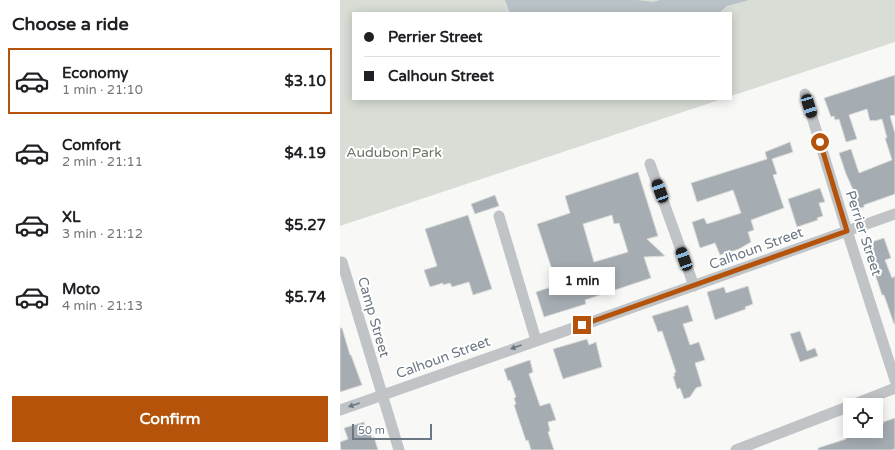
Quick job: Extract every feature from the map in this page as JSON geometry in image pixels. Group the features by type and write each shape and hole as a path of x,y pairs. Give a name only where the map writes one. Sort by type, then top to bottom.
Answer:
{"street":[{"name":"Perrier Street","path":"805,94 895,380"},
{"path":"650,164 694,286"},
{"name":"Calhoun Street","path":"340,410 895,214"},
{"path":"499,216 536,340"},
{"name":"Camp Street","path":"342,262 381,396 399,450"},
{"path":"869,398 895,388"},
{"path":"739,449 843,408"}],"green space":[{"name":"Audubon Park","path":"340,0 895,0 895,42 732,96 732,12 352,12 352,100 719,100 340,226"}],"shaded area":[{"path":"505,0 637,0 653,2 660,0 749,0 727,6 720,12 510,12"}],"building":[{"path":"895,75 895,115 890,116 895,133 895,194 864,205 864,207 855,210 850,196 855,194 839,153 851,149 859,173 892,160 885,138 887,138 882,119 870,121 867,109 849,115 857,139 846,142 839,119 835,120 834,116 831,117 824,98"},
{"path":"790,142 793,152 772,159 777,174 773,175 784,208 751,220 754,230 748,232 751,242 739,249 720,255 715,243 700,248 692,222 704,218 707,224 741,213 733,190 697,202 691,183 767,159 765,152"},
{"path":"638,172 658,236 647,239 665,256 644,257 651,278 585,300 586,304 544,317 536,292 557,285 537,224 570,213 565,196","holes":["612,215 614,224 619,223 628,252 594,262 583,224"]},
{"path":"820,188 825,202 819,203 823,216 817,218 818,220 797,227 788,199"},
{"path":"495,195 499,206 475,214 471,204"},
{"path":"468,215 492,289 473,295 469,282 452,287 450,283 443,285 443,283 430,287 424,270 437,266 425,229"},
{"path":"884,238 891,258 885,260 892,278 895,276 895,324 884,295 882,295 865,244"},
{"path":"748,286 753,304 745,307 746,309 715,320 707,292 724,287 726,293"},
{"path":"688,305 693,321 683,324 690,345 699,342 705,360 695,363 702,386 696,388 690,397 684,399 680,388 677,389 673,376 675,376 674,373 676,372 662,331 658,332 652,316"},
{"path":"340,328 342,328 350,355 362,385 340,392"},
{"path":"800,331 807,351 815,348 818,356 800,362 790,334"},
{"path":"587,339 589,345 596,342 602,367 563,379 553,349"},
{"path":"530,360 533,372 529,374 540,406 550,403 556,420 548,422 550,431 548,432 554,450 531,450 528,440 526,441 514,405 516,404 514,398 516,397 504,369"},
{"path":"895,418 895,449 818,450 818,448 846,438 883,438 883,422"},
{"path":"364,422 367,433 370,432 372,438 374,437 378,450 341,450 340,442 348,439 344,428"}],"route":[{"path":"582,325 847,231 820,142"}]}
